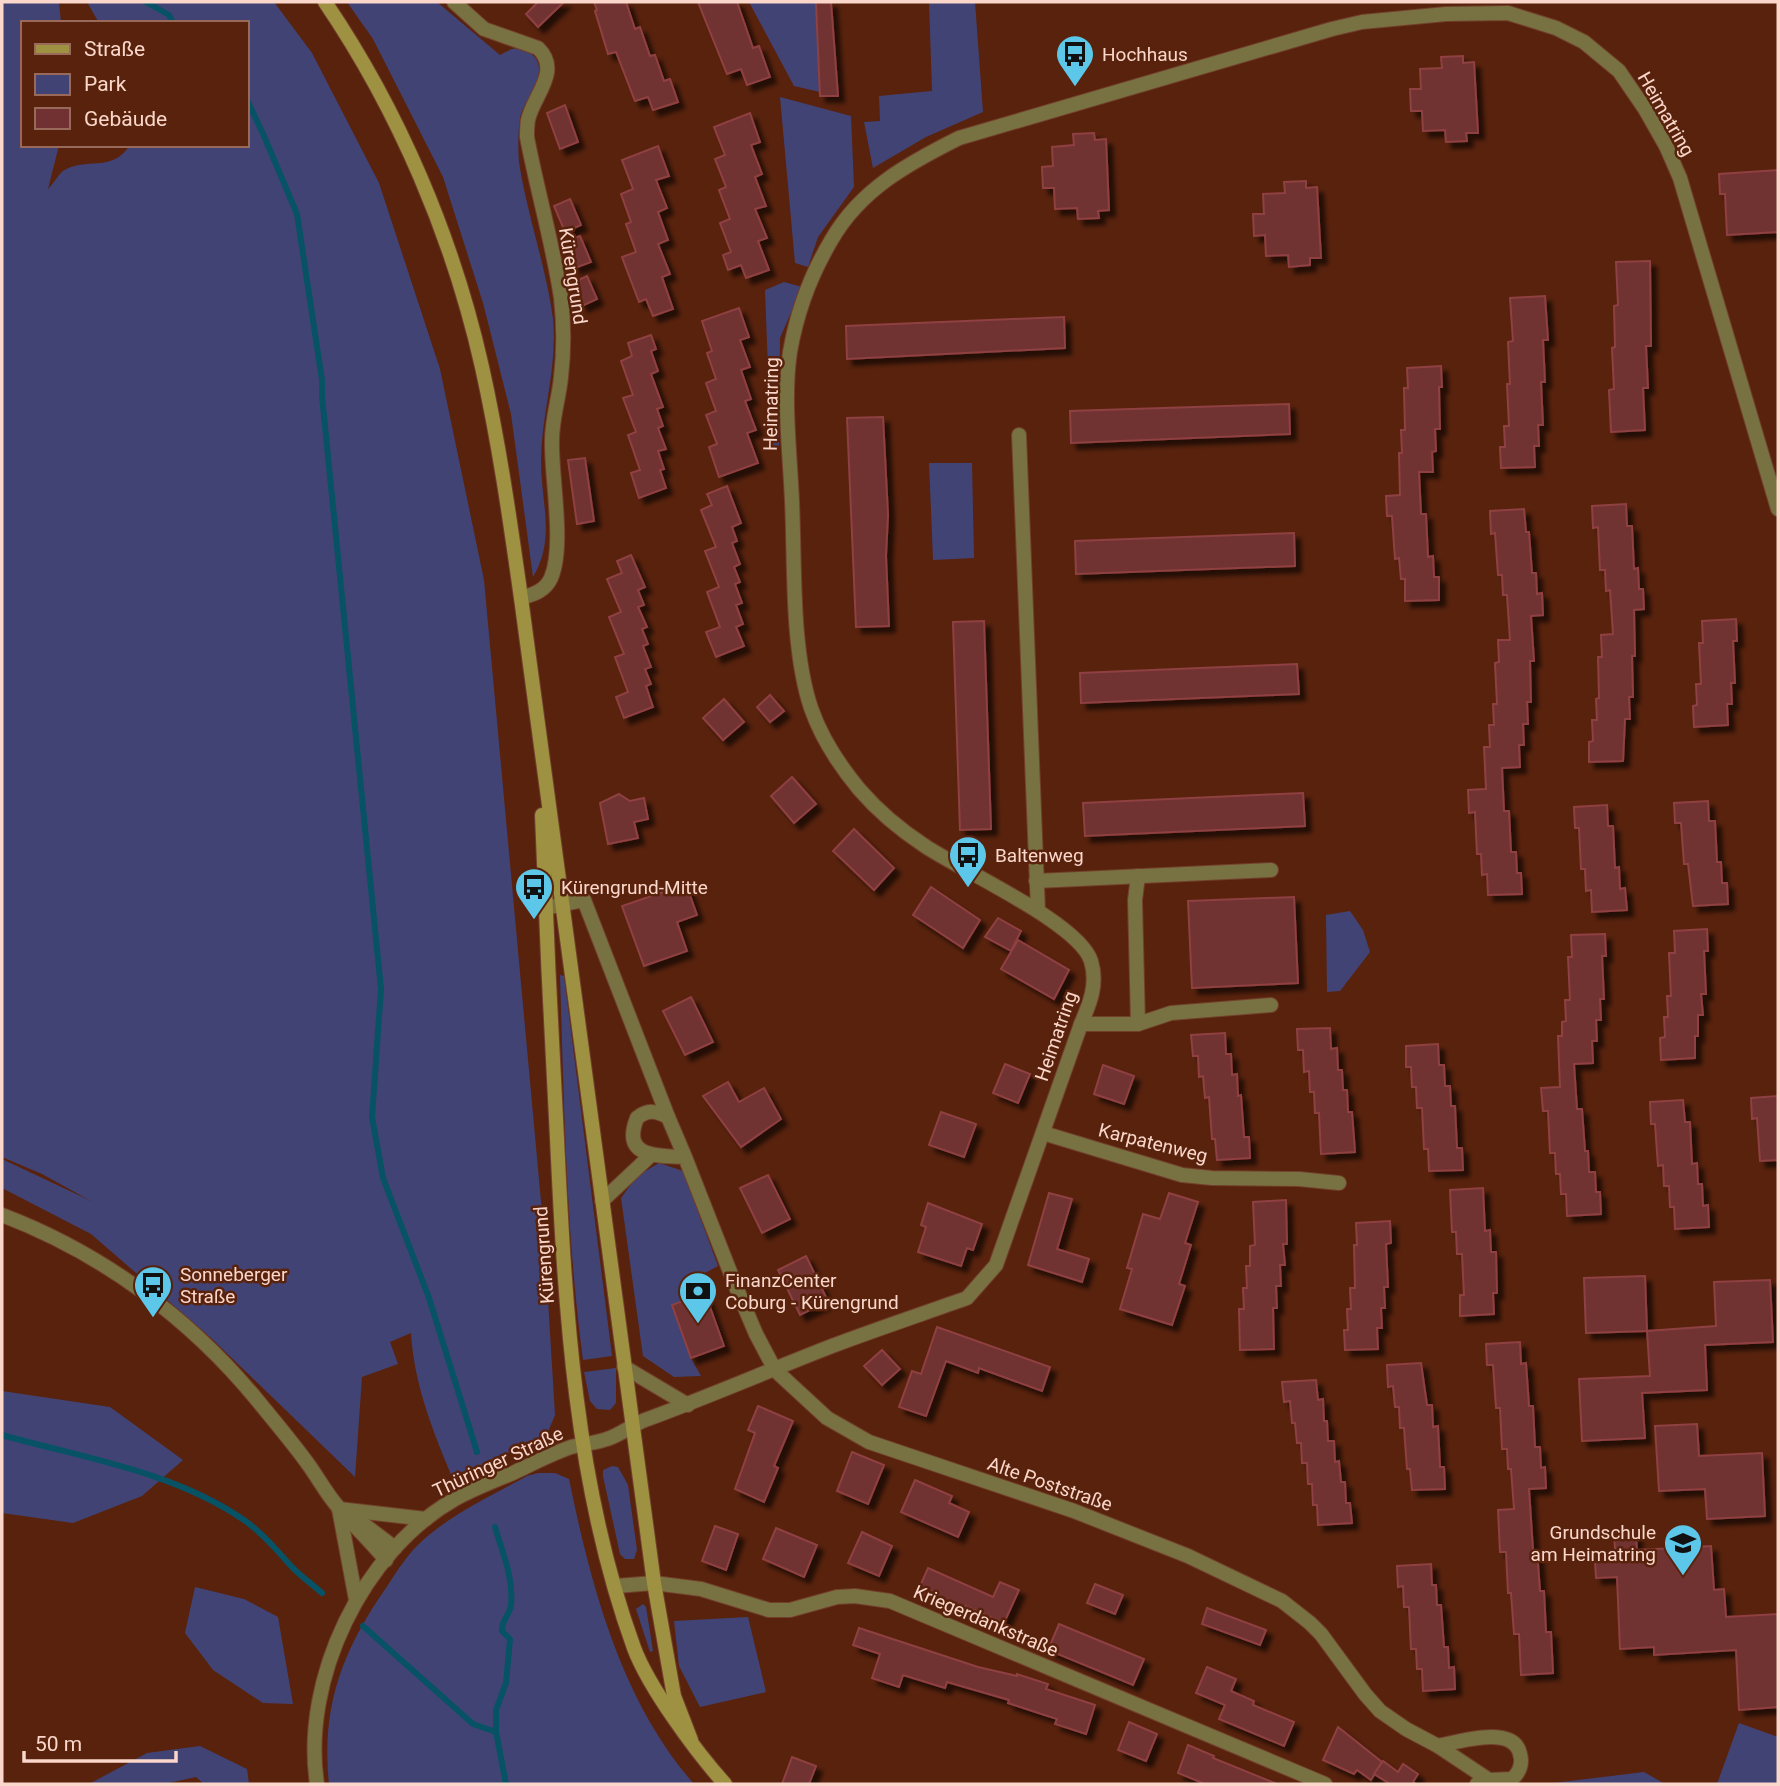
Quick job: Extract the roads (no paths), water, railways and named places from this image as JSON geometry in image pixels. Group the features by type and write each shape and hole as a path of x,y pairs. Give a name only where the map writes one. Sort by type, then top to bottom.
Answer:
{"main road":[{"name":"Kürengrund","path":"325,2 383,98 432,203 453,263 487,390 502,466 564,904 654,1583 674,1696 691,1740"},
{"name":"Kürengrund","path":"540,744 566,1301 583,1444 602,1533 635,1650 656,1690 725,1784"}],"street":[{"name":"Kürengrund","path":"454,2 484,29 538,48 547,63 545,82 528,119 527,136 564,325 561,377 552,437 552,477 557,513 551,578 543,589 521,598"},
{"name":"Heimatring","path":"632,1425 831,1346 967,1298 996,1265 1093,997 1091,962 1067,930 924,846 860,790 831,748 812,711 804,682 799,650 791,470 790,353 808,284 833,237 860,201 882,181 959,138 1362,22 1501,12 1556,28 1584,42 1619,71 1666,146 1692,213 1778,509"},
{"path":"1019,435 1038,911"},
{"path":"1036,881 1271,870"},
{"path":"1138,876 1135,900 1138,1024"},
{"name":"Alte Poststraße","path":"564,904 584,900 741,1298 775,1370 827,1418 869,1443 1074,1511 1188,1556 1282,1601 1321,1634 1364,1694 1380,1711 1438,1746 1483,1782"},
{"path":"546,908 564,904"},
{"path":"1081,1024 1138,1024 1171,1013 1271,1005"},
{"path":"668,1117 657,1111 650,1111 637,1118 634,1138 642,1152 650,1156 685,1157"},
{"name":"Karpatenweg","path":"1043,1133 1182,1175 1339,1183"},
{"path":"602,1201 650,1156"},
{"path":"2,1215 86,1253 117,1272 182,1323 256,1399 339,1508 390,1554"},
{"path":"624,1367 688,1405"},
{"name":"Thüringer Straße","path":"317,1784 318,1715 326,1673 338,1635 356,1600 390,1554 426,1519 455,1499 568,1448 583,1444 606,1429 632,1425"},
{"path":"339,1508 426,1519"},
{"path":"339,1508 356,1600"},
{"name":"Kriegerdankstraße","path":"616,1586 654,1583 701,1590 769,1610 790,1610 837,1597 855,1596 890,1601 1325,1784"},
{"path":"1438,1746 1493,1736 1504,1737 1517,1746 1521,1754 1520,1770 1512,1779 1483,1782"}],"waterway":[{"path":"146,2 169,15 172,21"},
{"path":"248,102 297,214 322,380 381,989 372,1117 383,1178 429,1298 477,1452"},
{"path":"2,1435 127,1468 188,1489 217,1503 256,1530 322,1593"},
{"path":"495,1527 511,1585 510,1609 502,1627 502,1631 510,1639 506,1683 496,1710 496,1732 506,1784"},
{"path":"363,1626 473,1724 496,1732"}],"place":[{"name":"Hochhaus","path":"1075,88"},
{"name":"Baltenweg","path":"968,889"},
{"name":"Kürengrund-Mitte","path":"534,921"},
{"name":"Sonneberger Straße","path":"153,1319"},
{"name":"FinanzCenter Coburg - Kürengrund","path":"698,1325"},
{"name":"Grundschule am Heimatring","path":"1683,1577"}]}
